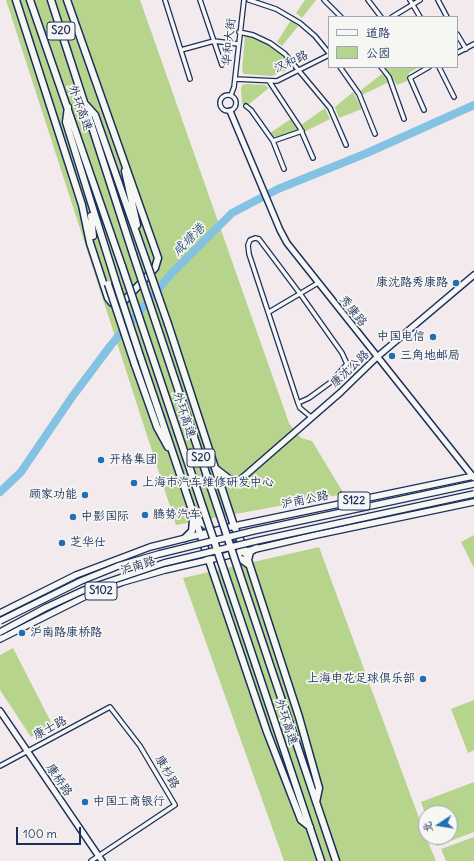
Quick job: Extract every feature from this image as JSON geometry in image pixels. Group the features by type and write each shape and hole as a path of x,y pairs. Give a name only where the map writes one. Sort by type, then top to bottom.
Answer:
{"highway":[{"path":"16,0 108,298 112,302 118,304 122,303 155,268 158,258 67,0"},
{"name":"外环高速","path":"30,0 68,105 321,861"},
{"name":"外环高速","path":"51,0 133,254 336,861"},
{"path":"84,102 95,115 168,324 234,526 245,551 306,740 319,788 316,802"},
{"path":"68,105 66,122 90,204 192,515 194,523 192,531 185,538"},
{"path":"117,140 137,220 137,234"},
{"path":"90,204 93,238"},
{"path":"87,226 93,238 157,426 162,438 171,451"},
{"path":"215,468 233,481 240,480"},
{"path":"192,515 228,542 245,551"},
{"path":"192,515 209,560 271,745 301,820 310,827"},
{"path":"200,534 209,537 234,553 249,565"},
{"path":"249,565 248,555 256,548"}],"main road":[{"name":"沪南公路","path":"234,526 474,477"},
{"path":"0,621 81,581 118,566 253,531 474,484"},
{"path":"0,632 45,608 84,590 164,563 256,541 474,494"},
{"name":"S122","path":"245,551 474,502"},
{"name":"沪南路","path":"0,613 76,575 108,562 150,547 234,526"},
{"name":"沪南路","path":"0,639 50,613 100,591 165,570 245,551"}],"street":[{"path":"170,0 165,1 190,79"},
{"path":"200,0 222,65"},
{"name":"华和大街","path":"231,95 234,87 239,32 244,0"},
{"path":"249,0 276,9 300,23 315,36 328,53"},
{"path":"324,0 341,16"},
{"path":"368,0 380,16"},
{"path":"410,0 419,16"},
{"path":"398,15 420,0"},
{"path":"438,0 446,16"},
{"path":"239,32 253,35 270,43 285,54 300,69 330,108 346,145"},
{"path":"458,36 466,48"},
{"path":"181,50 214,41 238,44"},
{"path":"458,52 474,46"},
{"name":"汉和路","path":"235,79 276,81 328,55"},
{"path":"341,68 359,94 375,134"},
{"path":"382,68 389,77 404,119"},
{"path":"424,110 410,78 427,68"},
{"path":"440,68 454,97"},
{"path":"268,81 302,131 313,158"},
{"path":"231,95 235,98 237,103 230,111 222,108 220,102 224,96 231,95"},
{"path":"246,106 251,110 273,141 284,169"},
{"name":"秀康路","path":"230,111 287,243 474,477"},
{"path":"273,141 302,131"},
{"path":"298,402 309,398 331,382 347,364 342,353 259,239 250,240 248,245 249,254 269,312 298,402 300,408 312,418"},
{"name":"康沈公路","path":"240,480 312,418 377,357 474,275"},
{"path":"269,312 318,283"},
{"name":"康士路","path":"0,766 110,707"},
{"name":"康杉路","path":"91,861 175,805 140,746 110,707"},
{"name":"康桥路","path":"0,711 102,861"}],"green space":[{"path":"6,0 140,0 289,423 301,438 312,441 344,494 176,525"},
{"path":"305,0 316,0 302,18 296,13"},
{"path":"291,20 299,25 282,46 277,42"},
{"path":"245,35 269,45 285,56 293,67 272,76 244,74 242,71"},
{"path":"386,68 417,68 409,73 407,81 397,85"},
{"path":"383,73 389,82 362,95 360,91"},
{"path":"242,85 265,85 269,88 248,105 242,104 241,89"},
{"path":"353,92 362,109 339,118 335,107"},
{"path":"325,108 330,119 304,132 301,125"},
{"path":"291,119 298,130 273,138 270,133"},
{"path":"474,535 474,568 461,542"},
{"path":"319,547 418,815 418,845 429,845 436,861 284,861 183,578"},
{"path":"13,648 53,726 31,737 0,690 0,655"},
{"path":"474,700 474,750 468,753 451,709"},
{"path":"474,782 474,832 458,838 458,805 422,805 421,802"},
{"path":"474,837 474,861 446,861 441,849 452,845 458,845 458,843"}],"waterway":[{"name":"咸塘港","path":"0,492 21,472 72,397 111,345 171,274 232,213 278,189 367,153 474,105"}],"place":[{"name":"康沈路秀康路","path":"456,283"},
{"name":"中国电信","path":"433,337"},
{"name":"三角地邮局","path":"392,356"},
{"name":"开格集团","path":"101,460"},
{"name":"上海市汽车维修研发中心","path":"134,483"},
{"name":"顾家功能","path":"85,495"},
{"name":"腾势汽车","path":"145,515"},
{"name":"中影国际","path":"73,517"},
{"name":"芝华仕","path":"62,543"},
{"name":"沪南路康桥路","path":"22,633"},
{"name":"上海申花足球俱乐部","path":"423,679"},
{"name":"中国工商银行","path":"85,802"}]}
